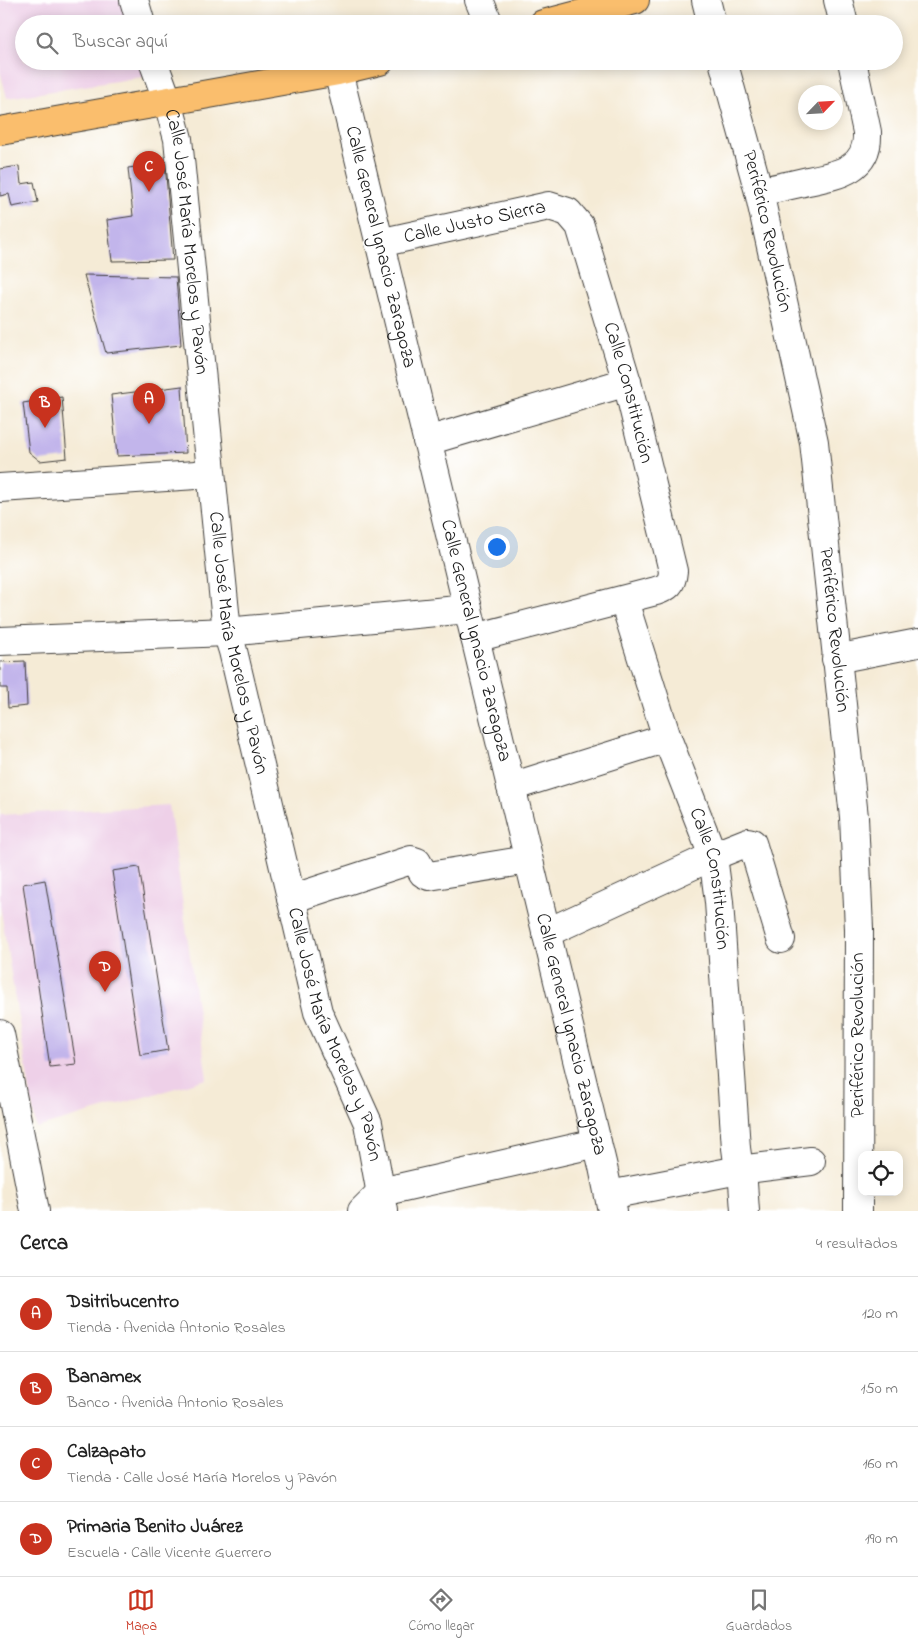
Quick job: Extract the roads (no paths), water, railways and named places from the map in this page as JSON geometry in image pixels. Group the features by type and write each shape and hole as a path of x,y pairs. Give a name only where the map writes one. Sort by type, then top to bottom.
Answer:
{"main road":[{"path":"577,15 634,0"},
{"path":"0,132 342,70"}],"street":[{"path":"134,0 138,15"},
{"path":"479,0 485,15"},
{"path":"706,0 710,15"},
{"path":"838,0 842,15"},
{"name":"Calle José María Morelos y Pavón","path":"157,70 178,139 227,632 318,1012 368,1123 383,1202"},
{"name":"Periférico Revolución","path":"725,70 759,192 814,442 854,817 859,929 858,1211"},
{"path":"759,192 840,174 859,161 867,143 867,132 854,70"},
{"name":"Calle General Ignacio Zaragoza","path":"338,71 610,1203"},
{"name":"Calle Justo Sierra","path":"379,242 549,206 568,212"},
{"name":"Calle Constitución","path":"568,212 580,226 627,382 673,571 672,580 665,588 624,600 667,738 713,856 719,902 739,1170 743,1183 745,1211"},
{"path":"427,441 627,382"},
{"path":"0,488 211,474"},
{"path":"475,638 624,600"},
{"path":"0,641 227,632 468,609"},
{"path":"836,659 918,643"},
{"path":"511,787 667,738"},
{"path":"546,933 713,856 748,842 752,843 781,939"},
{"path":"291,899 411,860 417,862 423,873 429,876 528,860"},
{"path":"0,1034 35,1211"},
{"path":"362,1211 383,1202 597,1143"},
{"path":"610,1203 739,1170 811,1161"}],"place":[{"name":"Calzapato","path":"149,192"},
{"name":"Dsitribucentro","path":"149,424"},
{"name":"Banamex","path":"45,428"},
{"name":"Primaria Benito Juárez","path":"105,992"}]}
